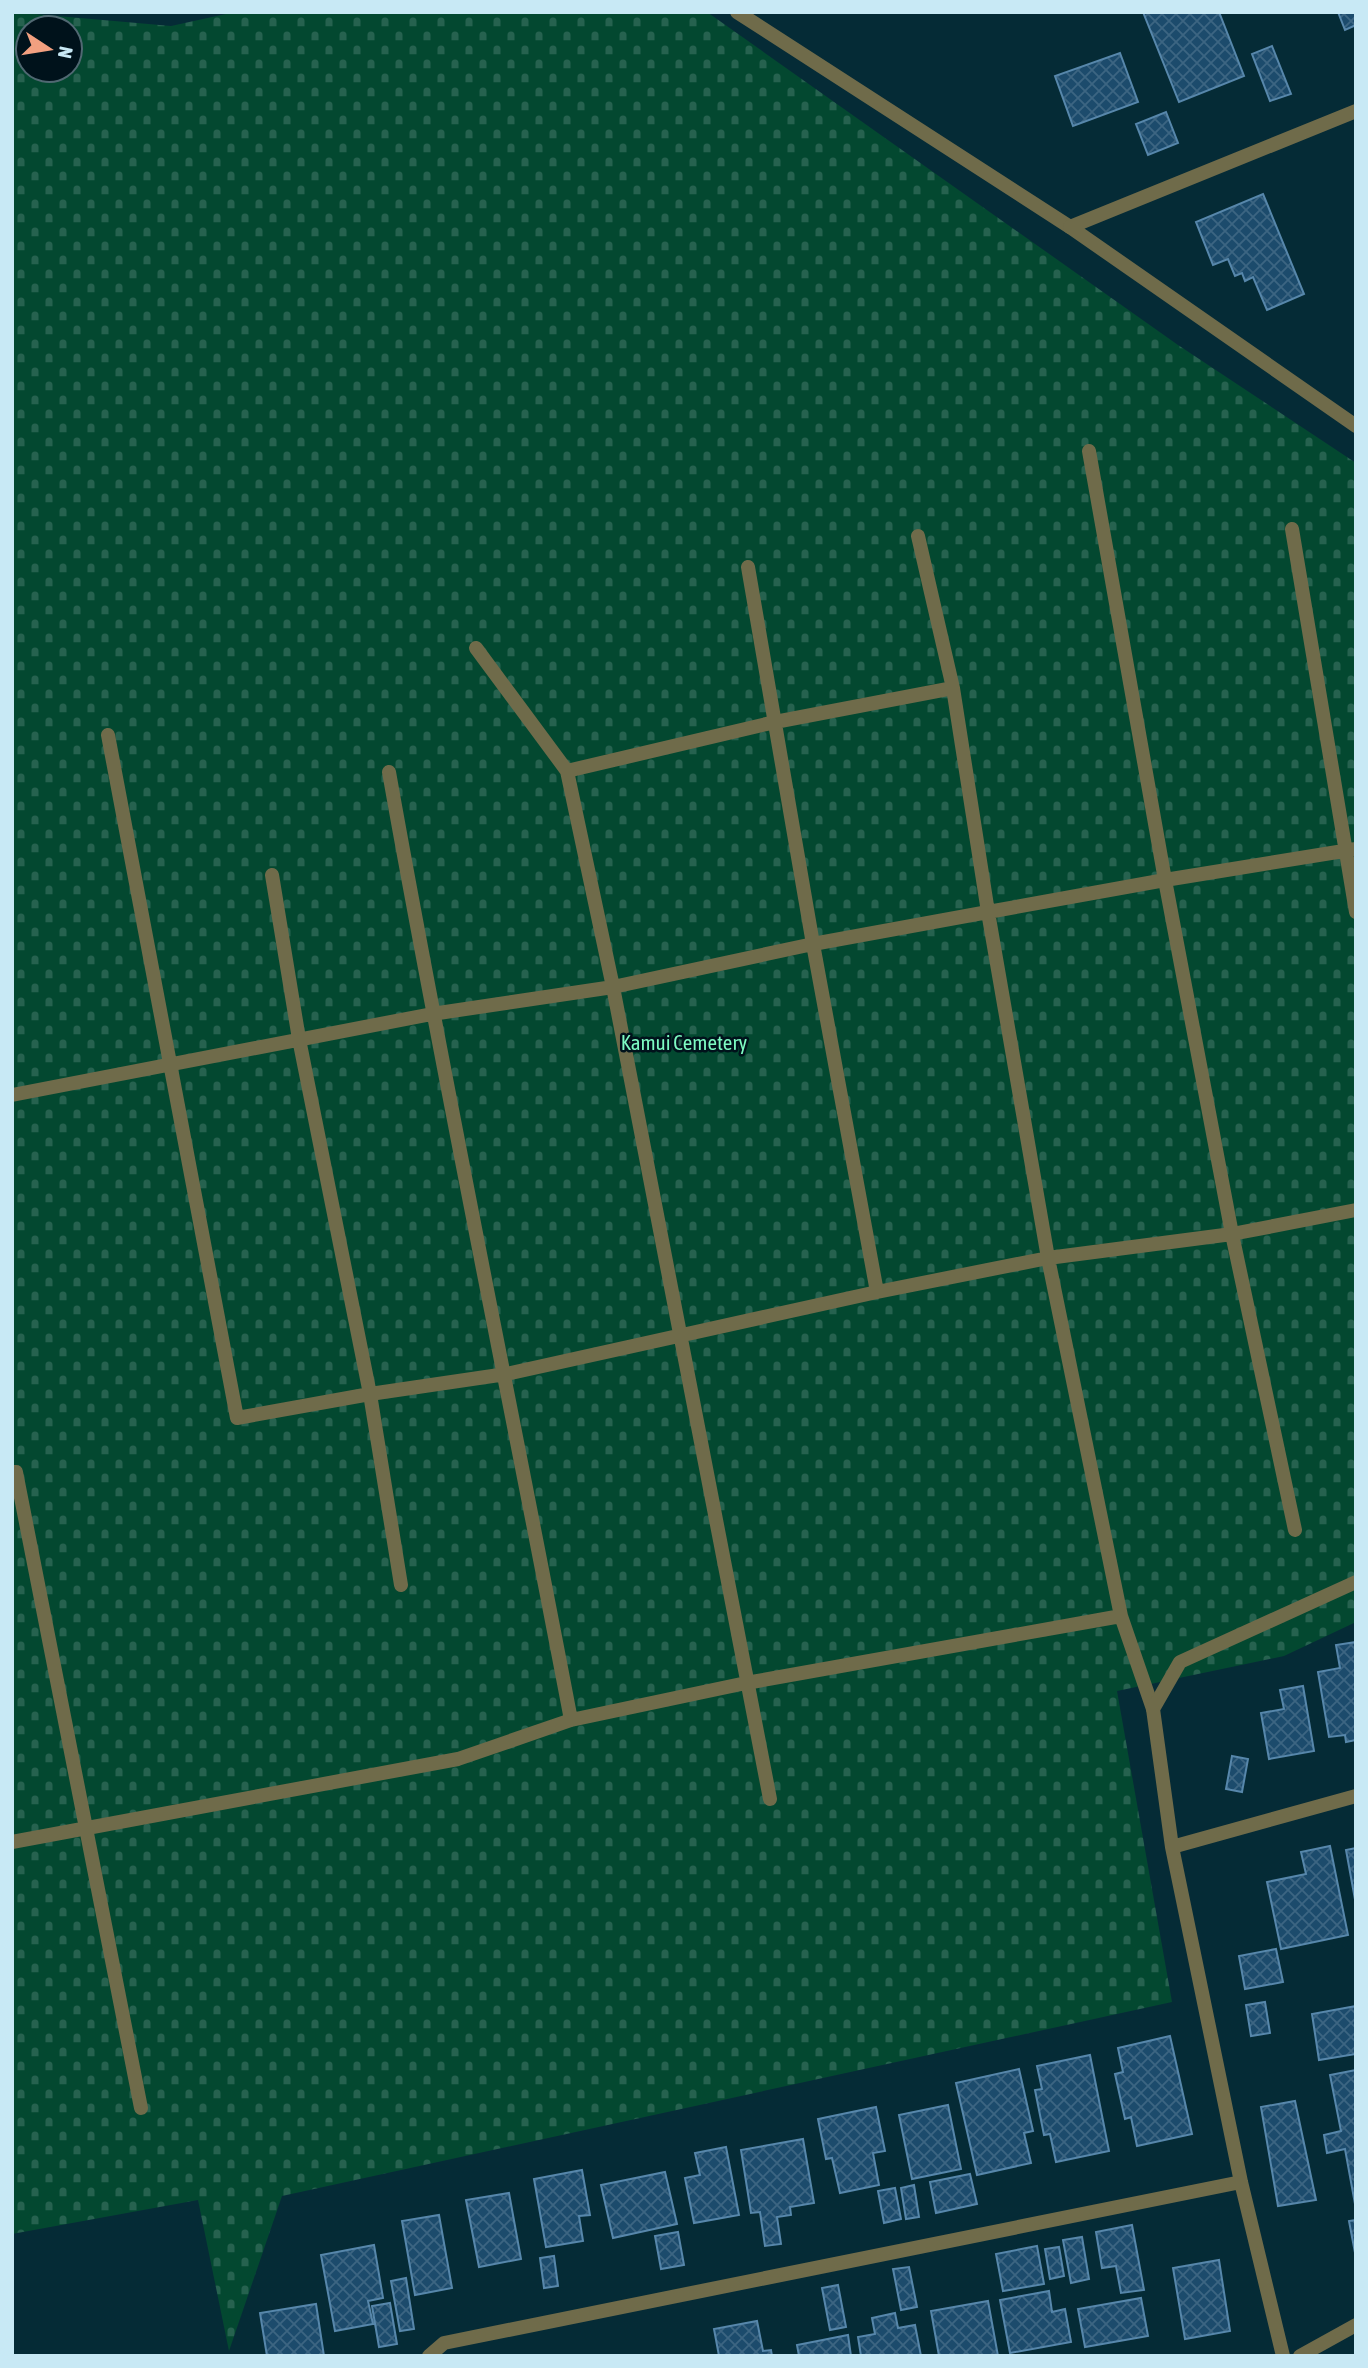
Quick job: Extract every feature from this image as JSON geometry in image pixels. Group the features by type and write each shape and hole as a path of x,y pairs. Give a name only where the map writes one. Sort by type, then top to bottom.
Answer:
{"street":[{"path":"737,12 1070,227 1356,426"},
{"path":"1070,227 1356,111"},
{"path":"1089,451 1165,880 1232,1234 1295,1530"},
{"path":"1292,529 1350,850 1356,912"},
{"path":"918,536 953,688 988,912 1048,1258 1121,1616 1153,1709 1172,1847 1241,2182 1283,2356"},
{"path":"748,567 877,1292"},
{"path":"476,648 567,771 613,987 770,1799"},
{"path":"567,771 775,722 953,688"},
{"path":"108,735 237,1418 370,1394 506,1374 877,1292 1048,1258 1232,1234 1356,1210"},
{"path":"389,772 432,1014 506,1374 571,1720"},
{"path":"12,1095 432,1014 613,987 813,944 1165,880 1350,850"},
{"path":"272,875 299,1039 370,1394 401,1585"},
{"path":"12,1472 16,1472 141,2108"},
{"path":"1153,1709 1180,1661 1356,1582"},
{"path":"12,1842 458,1759 571,1720 746,1683 1121,1616"},
{"path":"1172,1847 1356,1796"},
{"path":"429,2356 444,2343 457,2340 1241,2182"},
{"path":"1300,2356 1356,2325"}],"green space":[{"name":"Kamui Cemetery","path":"12,12 35,14 14,14 14,84 84,84 84,18 171,26 235,12 707,12 1178,345 1356,463 1356,1622 1284,1656 1117,1691 1172,2002 282,2196 229,2351 198,2200 12,2234"}],"building":[{"path":"1143,12 1219,12 1244,76 1179,102"},
{"path":"1338,12 1356,12 1356,25 1345,30"},
{"path":"1272,46 1291,94 1270,101 1252,54"},
{"path":"1120,53 1138,102 1073,126 1055,76"},
{"path":"1166,112 1178,143 1148,155 1136,124"},
{"path":"1263,194 1304,294 1267,310 1253,277 1245,281 1242,273 1235,276 1228,259 1213,265 1196,222"},
{"path":"1356,1642 1356,1740 1346,1742 1345,1735 1329,1737 1318,1672 1340,1668 1336,1645"},
{"path":"1303,1686 1314,1751 1269,1759 1261,1713 1284,1709 1280,1690"},
{"path":"1232,1756 1248,1759 1242,1792 1226,1789"},
{"path":"1330,1846 1348,1935 1281,1949 1267,1882 1306,1874 1301,1852"},
{"path":"1356,1848 1356,1905 1346,1850"},
{"path":"1276,1949 1283,1982 1245,1989 1239,1956"},
{"path":"1265,2002 1270,2033 1251,2036 1246,2005"},
{"path":"1356,2006 1356,2054 1319,2060 1312,2014"},
{"path":"1170,2036 1192,2134 1137,2146 1131,2117 1125,2119 1115,2074 1123,2072 1118,2048"},
{"path":"1090,2055 1109,2151 1056,2162 1050,2134 1044,2135 1035,2090 1042,2089 1037,2066"},
{"path":"1019,2069 1033,2131 1024,2133 1031,2163 977,2175 956,2083"},
{"path":"1356,2070 1355,2204 1345,2149 1327,2153 1324,2135 1341,2131 1330,2075"},
{"path":"1295,2101 1316,2200 1278,2206 1261,2107"},
{"path":"948,2105 961,2169 912,2179 899,2115"},
{"path":"876,2107 885,2151 873,2153 879,2185 840,2193 832,2158 826,2159 818,2119"},
{"path":"803,2139 814,2203 790,2207 791,2215 777,2217 781,2244 765,2246 760,2212 751,2213 741,2150"},
{"path":"726,2147 739,2215 694,2223 685,2178 700,2175 695,2153"},
{"path":"582,2170 590,2215 579,2216 583,2241 546,2247 534,2179"},
{"path":"665,2172 677,2224 613,2238 601,2185"},
{"path":"970,2174 977,2204 936,2213 930,2182"},
{"path":"914,2185 919,2217 906,2219 901,2188"},
{"path":"895,2188 901,2219 884,2223 878,2191"},
{"path":"509,2193 521,2259 479,2267 466,2200"},
{"path":"439,2215 452,2288 415,2295 402,2221"},
{"path":"1356,2220 1356,2258 1349,2221"},
{"path":"1132,2225 1144,2290 1121,2293 1116,2266 1102,2268 1096,2232"},
{"path":"678,2232 684,2265 661,2269 655,2236"},
{"path":"1082,2237 1089,2279 1071,2283 1063,2240"},
{"path":"374,2245 383,2298 368,2301 373,2324 335,2331 321,2255"},
{"path":"1037,2246 1044,2284 1003,2291 996,2254"},
{"path":"1059,2247 1064,2276 1050,2279 1045,2249"},
{"path":"554,2256 558,2286 544,2288 540,2258"},
{"path":"1219,2260 1230,2331 1185,2339 1173,2268"},
{"path":"909,2267 917,2307 901,2310 893,2269"},
{"path":"406,2278 414,2329 400,2331 391,2281"},
{"path":"838,2285 846,2327 830,2330 822,2288"},
{"path":"1049,2291 1052,2312 1065,2309 1071,2342 1010,2353 1000,2300"},
{"path":"1141,2298 1148,2336 1085,2347 1078,2309"},
{"path":"988,2301 998,2356 939,2356 931,2311"},
{"path":"390,2303 397,2344 379,2347 372,2306"},
{"path":"316,2304 324,2356 267,2356 260,2313"},
{"path":"895,2313 898,2328 915,2325 921,2356 861,2356 858,2337 875,2334 872,2318"},
{"path":"757,2321 763,2351 771,2350 772,2356 719,2356 714,2329"},
{"path":"848,2335 851,2356 799,2356 797,2345"}]}
